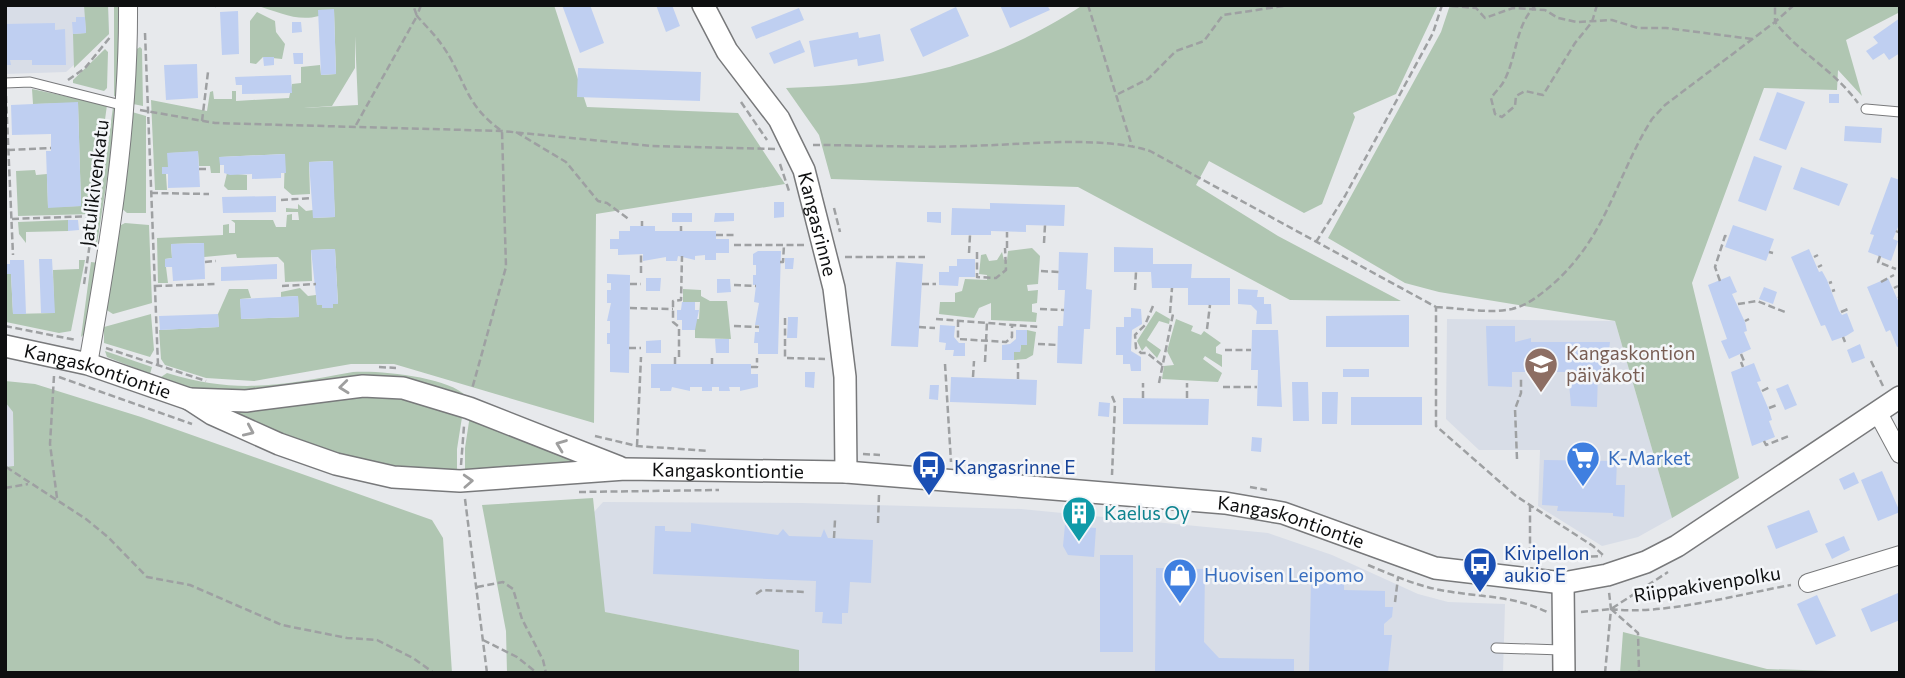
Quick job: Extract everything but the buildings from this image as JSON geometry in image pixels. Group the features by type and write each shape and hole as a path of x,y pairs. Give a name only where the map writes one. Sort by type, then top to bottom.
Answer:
{"street":[{"name":"Jatulikivenkatu","path":"90,354 112,218 125,106 128,5"},
{"name":"Kangasrinne","path":"703,5 727,51 779,119 804,170 834,288 845,377 846,462"},
{"name":"Kangaskontiontie","path":"5,346 90,354 189,398 212,414 278,444 336,464 393,477 460,481 625,469 846,462 1244,505 1283,513 1435,568 1530,568 1563,583 1605,565 1646,562 1677,546 1878,413 1892,393"},
{"name":"Kangaskontiontie","path":"189,398 246,401 331,389 386,386 468,408 625,469"},
{"path":"1878,413 1900,454"},
{"path":"1808,583 1900,555"},
{"path":"1563,583 1564,673"}],"lane":[{"path":"5,83 30,82 125,106"},
{"path":"1866,109 1900,112"},
{"path":"1496,648 1564,650"}],"path":[{"path":"413,5 416,16 443,46 467,96 482,117 502,131"},
{"path":"356,125 421,5"},
{"path":"1088,5 1118,94 1132,146"},
{"path":"1118,94 1148,79 1176,51 1204,41 1223,15 1290,5"},
{"path":"1316,242 1345,196 1433,33 1442,5 1476,8 1485,18 1513,8 1545,10 1558,18 1592,22 1612,20 1638,28 1666,28 1752,39"},
{"path":"1536,5 1530,11 1514,44 1504,81 1491,98 1494,114 1502,117 1515,106 1516,96 1525,91 1543,95 1575,43 1592,22 1597,5"},
{"path":"1775,5 1775,22 1796,45 1835,74 1866,109"},
{"path":"147,113 202,121 275,126 356,125 502,131 652,146 774,150 795,147 1053,143 1132,146 1150,151 1436,307 1510,309 1537,297 1576,262 1591,242 1652,119 1665,105 1794,5"},
{"path":"111,26 111,49"},
{"path":"145,27 158,366"},
{"path":"57,89 85,68 111,36"},
{"path":"202,121 208,72"},
{"path":"5,89 13,255"},
{"path":"487,673 460,481 461,448 468,408 506,267 502,131"},
{"path":"516,132 526,141 561,159 598,201 607,203 630,220"},
{"path":"7,152 51,148"},
{"path":"779,162 792,198"},
{"path":"199,169 207,169"},
{"path":"151,193 208,194"},
{"path":"281,200 312,198"},
{"path":"83,290 96,203"},
{"path":"12,219 94,216"},
{"path":"642,221 642,226"},
{"path":"1044,243 1045,225"},
{"path":"977,252 977,277 996,278 1006,270 1007,232"},
{"path":"804,233 808,254"},
{"path":"716,235 734,235"},
{"path":"969,253 970,235"},
{"path":"1720,281 1714,267 1725,236 1729,237"},
{"path":"734,245 806,245"},
{"path":"778,245 778,251"},
{"path":"780,262 783,262 784,245"},
{"path":"641,254 641,273"},
{"path":"675,364 679,327 673,322 673,301 681,300 682,256"},
{"path":"845,257 925,257"},
{"path":"1880,257 1878,262 1896,269"},
{"path":"205,262 216,261"},
{"path":"1041,271 1059,272"},
{"path":"1135,290 1136,272"},
{"path":"1881,282 1894,275"},
{"path":"155,286 217,284"},
{"path":"282,286 316,284"},
{"path":"630,285 641,284"},
{"path":"922,284 936,285"},
{"path":"734,285 756,286"},
{"path":"1159,383 1172,314 1172,288"},
{"path":"1738,304 1757,301 1785,312"},
{"path":"1207,329 1210,305"},
{"path":"1153,306 1144,325 1135,335 1135,342 1141,353 1147,353 1162,365"},
{"path":"1436,307 1436,426 1530,505 1593,545 1605,565 1611,609 1605,673"},
{"path":"630,308 673,309"},
{"path":"1040,309 1064,310"},
{"path":"1841,312 1848,309"},
{"path":"785,318 785,358 825,359 825,371"},
{"path":"936,319 1039,327"},
{"path":"958,320 958,339 1006,342 1012,337 1012,324"},
{"path":"985,362 987,322"},
{"path":"5,326 90,354 158,366 218,383"},
{"path":"734,326 759,327"},
{"path":"919,327 935,328"},
{"path":"1843,337 1845,342"},
{"path":"1038,344 1058,345"},
{"path":"629,348 641,348"},
{"path":"1225,350 1251,350"},
{"path":"1741,354 1743,367"},
{"path":"637,446 641,357"},
{"path":"712,358 712,364"},
{"path":"751,367 757,367 757,358"},
{"path":"973,377 974,361"},
{"path":"1871,361 1892,393"},
{"path":"1018,363 1018,379"},
{"path":"945,364 951,462"},
{"path":"378,368 405,371"},
{"path":"57,498 50,444 52,375 147,406"},
{"path":"1517,459 1515,410 1521,393 1521,379"},
{"path":"1143,383 1143,398"},
{"path":"1186,398 1187,383"},
{"path":"1223,387 1257,387"},
{"path":"1762,391 1770,387"},
{"path":"1112,396 1115,403 1112,475"},
{"path":"1769,408 1777,405"},
{"path":"586,433 637,446 722,451"},
{"path":"1764,441 1766,445 1789,436"},
{"path":"846,462 881,455"},
{"path":"942,461 964,463"},
{"path":"6,467 28,484 57,498 109,538 147,577 190,585 282,625 347,638 377,640 413,658 434,673"},
{"path":"5,488 28,484"},
{"path":"1246,487 1277,494"},
{"path":"1530,505 1530,568"},
{"path":"834,538 835,520"},
{"path":"1517,559 1530,568 1605,565"},
{"path":"1366,563 1398,578 1440,590 1530,604 1547,612 1564,614"},
{"path":"1395,602 1398,578"},
{"path":"476,587 503,582 513,589 522,619 544,660 546,673"},
{"name":"Riippakivenpolku","path":"1564,614 1611,609 1628,612 1654,609 1808,583"},
{"path":"756,594 762,590 804,592"},
{"path":"1611,609 1638,633 1639,673"},
{"path":"483,640 517,657 537,673"}],"shaded area":[{"path":"5,5 108,5 109,34 66,72 5,74"},
{"name":"Kangaskontion päiväkoti","path":"1447,319 1615,321 1672,518 1638,537 1602,546 1538,506 1540,450 1479,450 1446,419"},
{"path":"5,402 13,412 14,467 5,467"},
{"path":"603,502 802,503 1021,509 1268,533 1332,555 1418,594 1448,602 1505,604 1503,673 799,673 798,650 604,612 594,512"}],"green space":[{"path":"84,5 108,5 109,34 74,68 73,34 86,33"},
{"path":"114,5 121,5 119,97 114,96"},
{"path":"255,5 554,5 587,107 738,113 785,184 596,214 594,423 394,364 351,364 254,381 206,378 165,365 161,359 159,330 219,327 218,314 229,289 248,289 251,298 240,299 242,319 299,317 298,296 281,297 281,292 300,288 308,296 316,295 317,305 322,305 322,308 332,308 333,304 338,303 335,249 311,250 312,281 285,282 284,263 278,257 237,258 236,254 204,257 204,243 171,244 172,258 165,259 168,283 158,283 157,238 223,235 223,225 229,224 229,233 235,233 235,223 231,220 273,220 276,227 286,227 287,215 292,214 292,220 299,220 298,212 286,212 286,208 298,209 298,204 306,211 313,210 313,218 335,217 332,161 309,162 310,194 292,195 284,188 285,154 220,157 220,173 211,173 210,166 199,166 198,152 168,153 168,167 162,167 162,174 166,174 167,190 155,190 151,100 207,111 210,92 213,91 214,99 232,99 232,91 236,91 236,101 289,98 292,84 301,83 301,67 320,65 321,75 336,74 334,10 304,18","holes":["355,36 358,105 304,108 332,106 355,68"]},
{"path":"1083,5 1438,5 1396,94 1353,113 1355,117 1322,204 1304,213 1209,161 1196,185 1278,236 1401,301 1290,300 1078,187 831,179 819,135 786,88 868,82 940,69 1010,45"},
{"path":"1450,5 1900,5 1900,12 1846,40 1862,96 1838,70 1837,90 1764,88 1692,283 1739,478 1672,518 1615,321 1439,292 1405,283 1328,238 1441,32"},
{"path":"257,12 275,21 276,32 285,44 282,59 263,57 256,64 250,63 250,21"},
{"path":"140,47 143,106 133,104 134,51"},
{"path":"105,49 108,52 107,88 104,91 73,83 73,80"},
{"path":"32,89 107,105 92,214 18,216 16,171 35,170 36,175 47,174 48,207 81,206 78,103 33,104"},
{"path":"113,107 118,108 97,244 94,243"},
{"path":"132,112 146,116 146,213 127,213 120,207"},
{"path":"227,173 247,175 247,190 228,190 224,186"},
{"path":"68,220 68,231 26,232 26,243 19,234 18,222"},
{"path":"125,223 149,225 152,303 113,314 105,309 119,226"},
{"path":"1032,248 1040,256 1038,284 1027,285 1028,291 1038,290 1037,303 1032,304 1032,312 1037,313 1036,322 991,320 991,303 979,308 974,318 939,314 940,302 955,302 955,293 962,291 965,279 987,280 987,275 979,274 981,255 986,254 989,261 997,260 1002,252 1004,260 1007,260 1008,251"},
{"path":"79,260 85,260 71,331 59,333 6,322 5,274 11,274 13,314 54,313 53,270 79,269"},
{"path":"91,262 99,263 87,331 81,337"},
{"path":"683,289 701,290 701,296 710,301 727,301 731,339 695,338 695,319 699,319 700,302 683,302"},
{"path":"1156,311 1170,319 1169,324 1159,321 1147,340 1161,350 1157,358 1146,346 1142,351 1137,341"},
{"path":"151,314 154,350 150,357 104,343 104,327"},
{"path":"1176,319 1193,326 1191,331 1201,335 1204,331 1221,343 1216,347 1216,353 1222,355 1222,367 1205,356 1203,359 1222,373 1218,382 1162,379 1164,366 1174,365 1167,351"},
{"path":"1027,330 1036,332 1033,355 1014,360 1014,352 1020,352 1021,345 1027,345"},
{"path":"105,351 152,367 150,374 107,357"},
{"path":"353,372 379,372 430,380 457,389 466,396 410,392 219,391 189,387 161,377 167,373 216,384 260,386"},
{"path":"5,381 35,384 141,417 432,520 443,538 452,673 5,673 5,467 14,466 13,412 5,402"},
{"path":"364,391 463,411 457,449 457,475 337,459 214,405"},
{"path":"470,415 605,466 465,474 465,448"},
{"path":"593,498 605,612 799,650 799,673 507,673 506,631 482,505"},
{"path":"1623,632 1767,669 1900,673 1620,673"}],"place":[{"name":"Kangaskontion päiväkoti","path":"1541,394"},
{"name":"K-Market","path":"1583,488"},
{"name":"Kangasrinne E","path":"929,497"},
{"name":"Kaelus Oy","path":"1079,543"},
{"name":"Kivipellon aukio E","path":"1480,594"},
{"name":"Huovisen Leipomo","path":"1180,605"}]}
